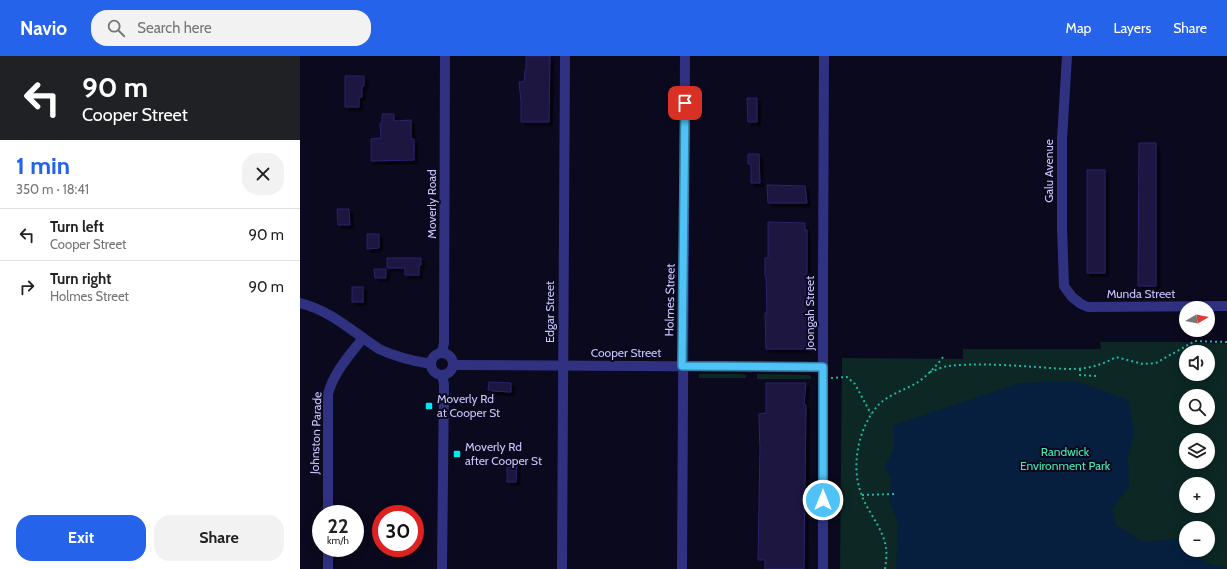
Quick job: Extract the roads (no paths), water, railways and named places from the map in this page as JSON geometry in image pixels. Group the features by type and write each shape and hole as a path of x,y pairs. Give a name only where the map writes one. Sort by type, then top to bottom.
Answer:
{"street":[{"name":"Moverly Road","path":"442,352 444,335 446,56"},
{"name":"Edgar Street","path":"562,569 565,56"},
{"name":"Holmes Street","path":"682,569 685,56"},
{"name":"Joongah Street","path":"823,569 824,56"},
{"name":"Galu Avenue","path":"1064,286 1062,140 1067,56"},
{"name":"Munda Street","path":"1064,286 1072,297 1088,307 1227,306"},
{"path":"300,303 326,312 379,349 394,356 415,362 431,364"},
{"name":"Johnston Parade","path":"328,505 328,394 336,374 363,338"},
{"path":"442,352 451,356 454,365 448,373 442,375 433,370 431,364 436,355 442,352"},
{"name":"Cooper Street","path":"454,365 823,367"},
{"path":"442,375 444,384 442,569"},
{"path":"328,557 328,569"}],"water":[{"path":"1075,381 1128,400 1134,432 1128,457 1129,487 1112,509 1116,525 1144,542 1177,539 1179,541 1179,557 1199,557 1206,563 1227,567 1227,569 896,569 898,524 889,499 891,480 885,466 894,450 894,425 1020,383"}],"place":[{"name":"Moverly Rd at Cooper St","path":"429,406"},
{"name":"Moverly Rd after Cooper St","path":"457,454"}],"park label":[{"name":"Randwick Environment Park","path":"1065,459"}]}
